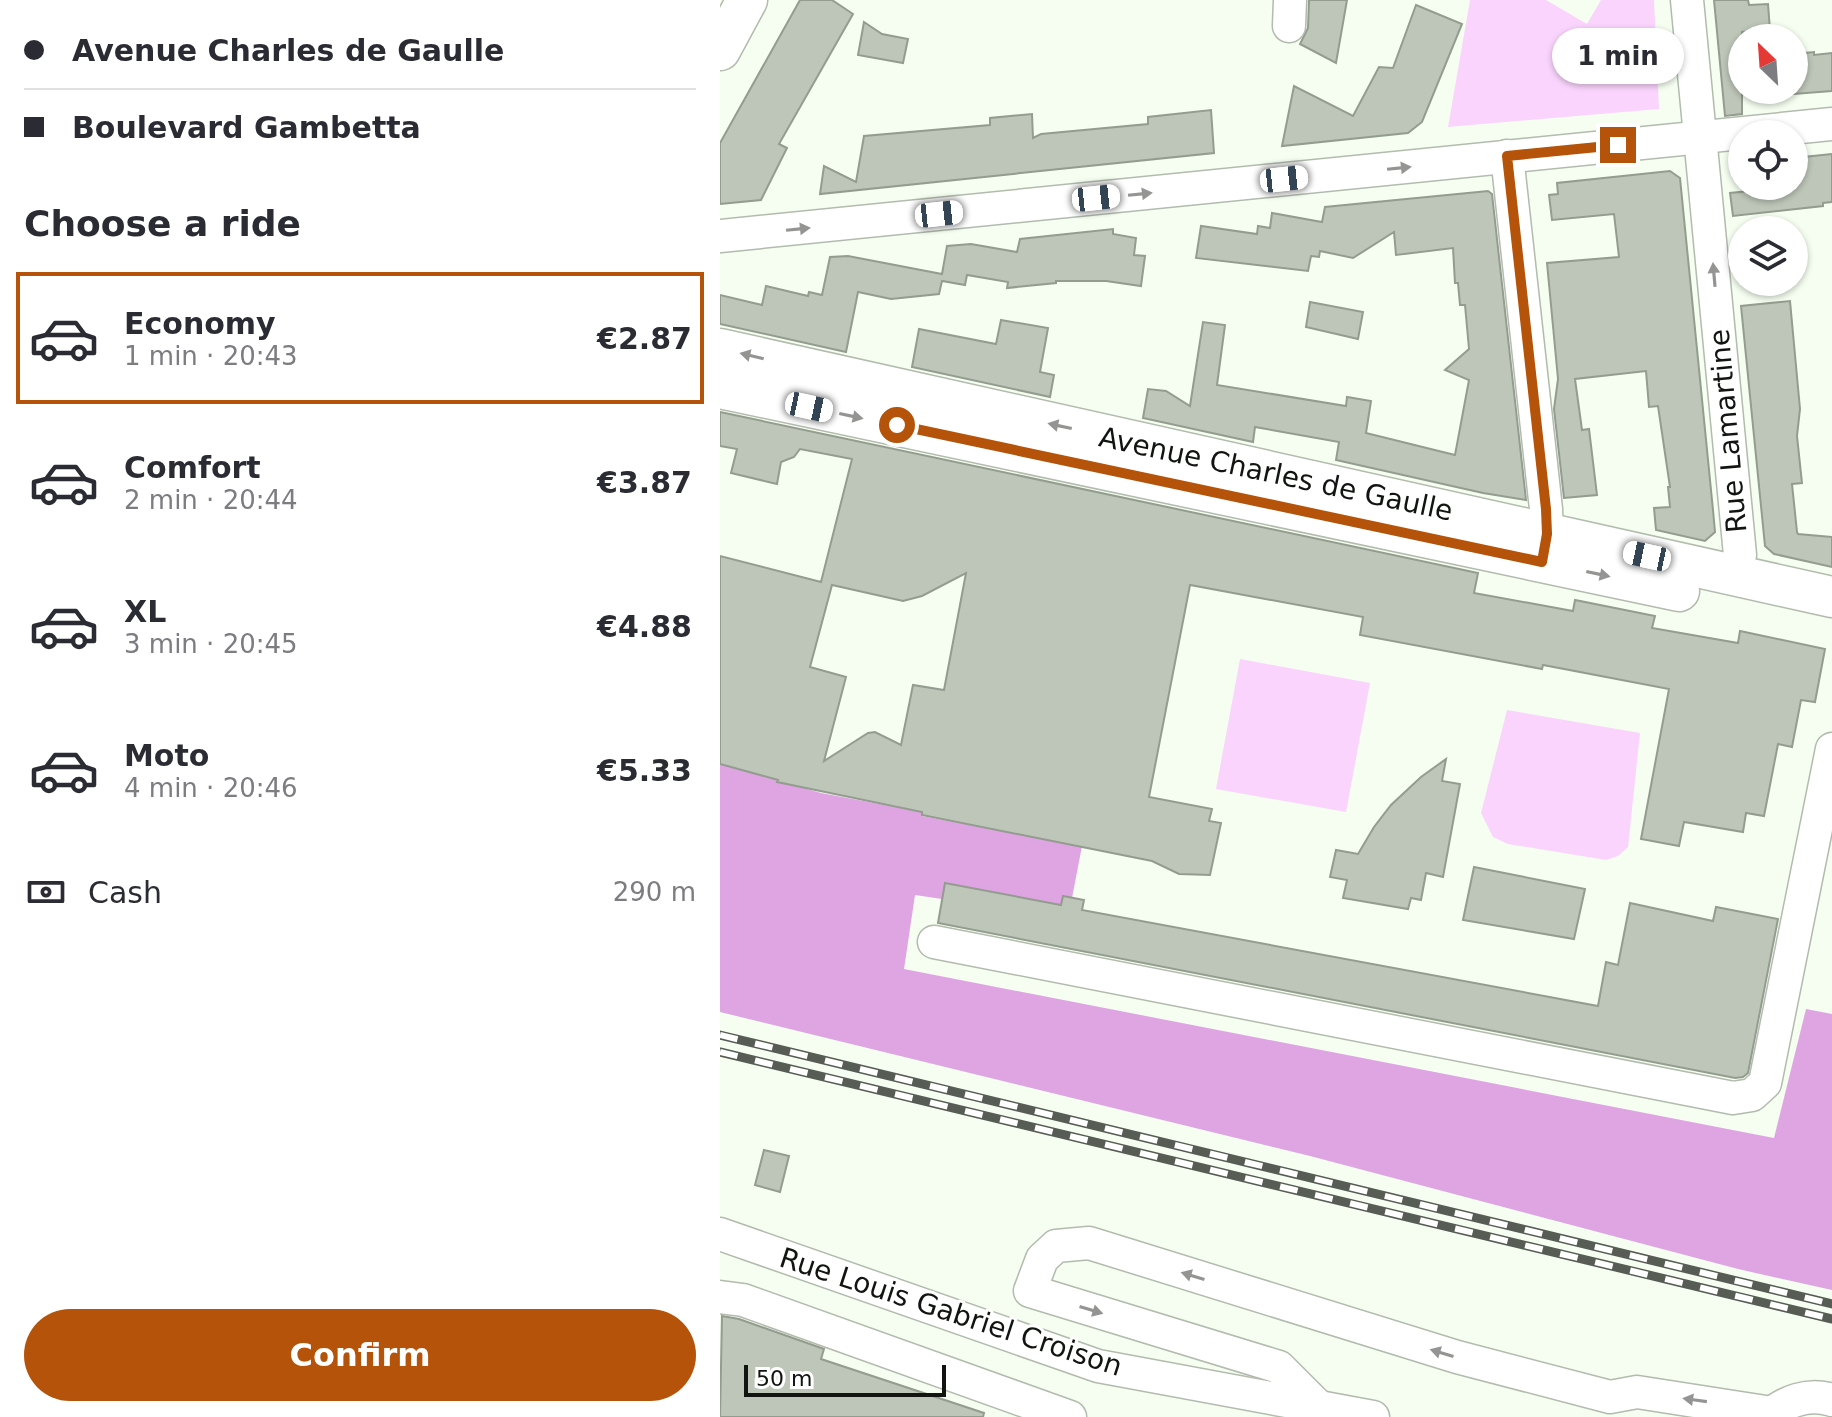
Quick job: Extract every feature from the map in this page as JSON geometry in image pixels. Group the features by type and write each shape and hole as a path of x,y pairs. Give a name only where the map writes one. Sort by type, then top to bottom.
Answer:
{"main road":[{"path":"720,50 747,0"},
{"name":"Avenue Charles de Gaulle","path":"720,349 960,421 1544,548 1832,623"},
{"name":"Avenue Charles de Gaulle","path":"720,388 960,421"},
{"name":"Avenue Charles de Gaulle","path":"1544,548 1734,575 1832,597"}],"street":[{"name":"Rue Lamartine","path":"1687,0 1740,555 1734,575"},
{"path":"720,236 1832,124"},
{"path":"1507,156 1544,548"},
{"path":"934,942 1733,1098 1752,1095 1765,1083 1832,749"},
{"name":"Rue Louis Gabriel Croison","path":"720,1234 1098,1366 1373,1417"},
{"path":"1016,1338 1042,1259 1056,1246 1089,1243 1457,1357 1610,1397 1637,1392 1769,1415 1780,1406 1802,1398 1832,1400"},
{"path":"1030,1291 1279,1367 1319,1407"},
{"path":"720,1297 743,1300 1070,1417"}],"shaded area":[{"path":"1470,0 1546,0 1587,24 1601,0 1654,0 1659,109 1448,127"},
{"path":"1240,659 1370,683 1346,812 1216,789"},
{"path":"1507,710 1640,733 1628,847 1618,856 1606,860 1508,844 1493,837 1481,813"},
{"path":"720,764 821,793 922,812 922,816 1082,846 1072,898 1063,896 1061,905 945,884 942,899 915,895 904,969 1774,1138 1806,1009 1832,1014 1832,1290 1738,1269 1310,1156 720,1012"}],"building":[{"path":"800,0 832,0 853,14 779,144 787,148 761,200 720,204 720,143"},
{"path":"1309,0 1347,0 1336,63 1300,44 1308,28"},
{"path":"1714,0 1748,0 1749,5 1768,4 1770,24 1728,24 1728,104 1742,104 1742,114 1725,116"},
{"path":"1416,5 1462,24 1422,122 1408,133 1282,146 1294,86 1353,116 1379,67 1393,68"},
{"path":"864,22 882,34 908,39 903,63 858,55"},
{"path":"1808,53 1832,53 1832,91 1808,93"},
{"path":"1211,110 1214,153 820,194 824,166 856,182 864,136 990,125 990,118 1032,114 1033,138 1041,134 1148,124 1148,117"},
{"path":"1832,154 1832,202 1823,203 1823,206 1733,216 1731,200 1808,200 1808,157"},
{"path":"1670,171 1680,178 1713,510 1715,532 1705,541 1656,530 1654,508 1670,507 1670,487 1658,406 1649,407 1646,371 1575,379 1582,430 1589,429 1597,495 1564,498 1554,409 1558,379 1547,263 1619,257 1614,214 1552,220 1549,195 1558,194 1557,183"},
{"path":"1488,191 1492,194 1526,500 1336,460 1339,442 1255,427 1253,442 1143,418 1148,389 1166,391 1190,406 1203,322 1225,325 1217,385 1346,406 1347,397 1371,401 1366,433 1455,455 1469,380 1445,370 1469,349 1465,305 1460,305 1458,283 1455,283 1453,248 1396,255 1394,232 1353,258 1320,251 1319,257 1311,256 1308,271 1196,258 1201,226 1257,234 1258,226 1270,228 1272,213 1322,222 1325,207"},
{"path":"1113,229 1113,234 1136,238 1134,255 1145,256 1141,286 1106,281 1056,281 1007,288 1008,282 967,275 965,285 942,281 939,294 891,299 858,292 846,352 720,324 720,295 762,305 766,286 808,296 809,292 822,295 830,257 848,256 942,274 947,246 971,244 1017,252 1020,239"},
{"path":"1790,301 1800,409 1797,436 1802,483 1792,484 1797,532 1832,537 1832,567 1774,554 1765,546 1741,306"},
{"path":"1310,302 1363,312 1358,339 1306,327"},
{"path":"1001,320 1048,328 1040,372 1054,375 1050,397 912,367 919,329 996,344"},
{"path":"720,412 1478,573 1474,593 1573,611 1575,600 1655,616 1652,628 1738,643 1740,631 1825,649 1815,702 1801,700 1792,747 1778,744 1764,816 1746,813 1743,832 1684,822 1679,846 1641,839 1669,689 1360,635 1363,617 1190,585 1149,797 1212,809 1209,821 1221,823 1210,875 1179,874 1152,861 922,815 922,812 777,782 720,764 720,556 821,582 852,459 800,449 794,457 781,462 777,484 731,473 737,449 720,446","holes":["966,573 944,690 913,685 901,745 875,732 868,733 824,761 846,677 810,667 832,585 903,601 922,596"]},
{"path":"1446,759 1442,781 1460,784 1443,877 1426,873 1421,900 1411,898 1408,909 1343,898 1347,880 1330,877 1336,850 1358,854 1391,805"},
{"path":"1474,867 1585,889 1574,939 1463,920"},
{"path":"945,883 1061,905 1063,896 1084,900 1082,910 1598,1006 1606,962 1618,965 1630,903 1713,921 1716,907 1778,919 1748,1073 1735,1078 938,923"},
{"path":"764,1150 789,1156 780,1192 755,1185"},
{"path":"722,1316 824,1349 821,1359 984,1413 983,1417 720,1417"}],"railway":[{"path":"720,1035 1832,1304"},
{"path":"720,1052 1832,1319"}],"route":[{"path":"897,425 1542,562 1547,534 1546,509 1507,156 1618,145"}]}
